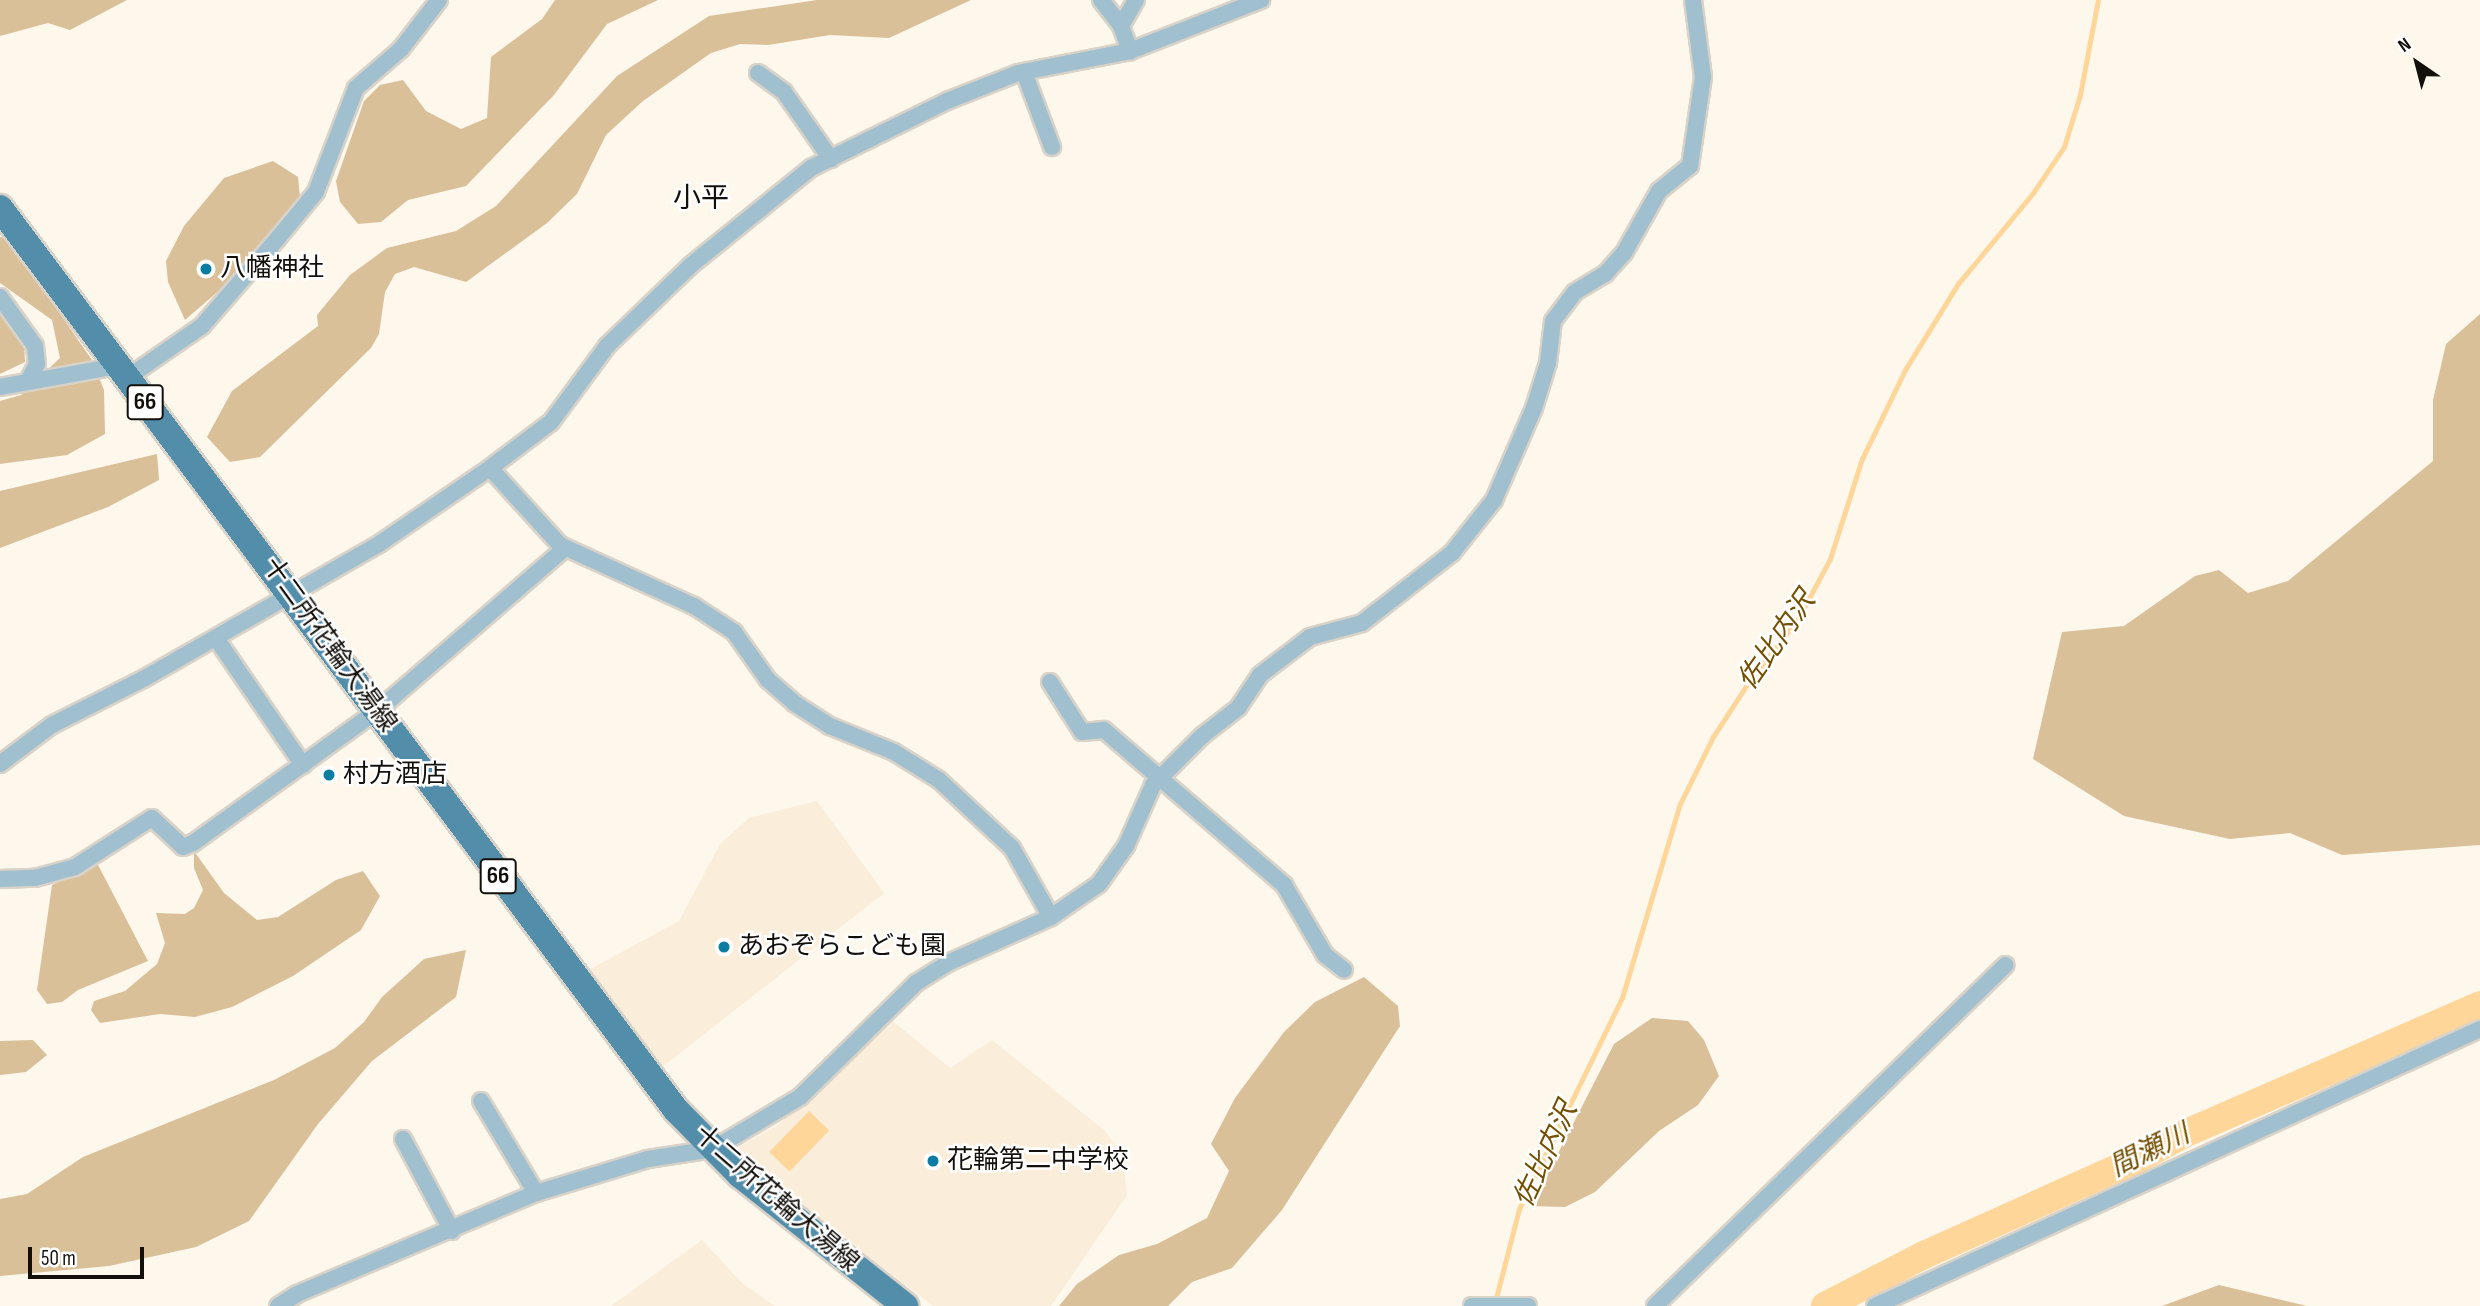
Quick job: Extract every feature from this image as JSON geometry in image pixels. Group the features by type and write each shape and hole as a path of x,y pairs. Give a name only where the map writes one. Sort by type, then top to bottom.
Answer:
{"main road":[{"name":"十二所花輪大湯線","path":"0,208 293,595 522,909 676,1110 713,1149 905,1306"}],"street":[{"path":"0,387 28,381 122,372 202,326 316,192 356,88 401,50 439,0"},
{"path":"1101,0 1121,26 1130,51"},
{"path":"1121,26 1136,0"},
{"path":"0,764 52,725 293,595 431,511 490,468 551,422 607,346 690,266 811,168 947,101 1024,72 1130,51 1261,0"},
{"path":"278,1306 297,1294 453,1231 536,1193 648,1159 713,1149 800,1097 916,983 950,962 1051,916 1099,884 1126,846 1160,778 1202,736 1238,708 1260,675 1310,637 1362,623 1452,553 1494,500 1534,408 1548,363 1553,321 1575,292 1605,274 1624,253 1659,191 1690,166 1703,77 1693,0"},
{"path":"1024,72 1052,147"},
{"path":"758,73 784,92 831,159"},
{"path":"0,297 35,346 37,364 28,381"},
{"path":"490,468 565,548 694,606 734,632 768,680 794,703 830,726 894,752 939,780 1012,848 1051,916"},
{"path":"0,879 35,878 75,867 152,818 183,847 377,711 565,548"},
{"path":"216,638 303,765"},
{"path":"1049,682 1082,732 1104,730 1284,885 1325,955 1343,970"},
{"path":"1655,1306 2006,965"},
{"path":"1875,1306 2480,1029"},
{"path":"481,1101 536,1193"},
{"path":"402,1139 453,1231"},
{"path":"1475,1305 1528,1306"}],"shaded area":[{"path":"0,0 127,0 70,30 48,23 0,36"},
{"path":"555,0 658,0 607,24 554,95 466,186 408,200 381,222 358,224 340,202 336,181 364,101 380,85 403,80 426,111 461,129 487,118 491,57 542,19"},
{"path":"817,0 971,0 889,38 830,35 768,45 740,44 711,53 643,101 606,135 577,194 547,223 466,282 414,267 395,274 385,292 379,334 371,348 260,457 230,462 207,437 232,391 318,326 317,315 350,275 387,248 456,231 496,206 617,76 709,16"},
{"path":"273,161 298,177 300,197 237,275 185,320 168,282 166,261 184,226 224,178"},
{"path":"0,237 8,239 92,360 104,390 105,434 67,455 0,464 0,401 21,395 60,358 52,320 0,283"},
{"path":"0,308 24,340 25,362 0,374"},
{"path":"2480,314 2480,845 2342,855 2290,833 2230,839 2124,816 2033,759 2062,632 2124,626 2195,576 2219,570 2248,593 2288,581 2433,461 2433,400 2446,344"},
{"path":"157,454 159,480 108,507 0,548 0,491"},
{"name":"あおぞらこども園","path":"817,801 884,893 661,1068 585,972 679,921 720,844 749,818"},
{"path":"194,851 224,893 257,920 278,917 336,880 363,871 380,896 361,930 293,976 232,1007 195,1017 160,1014 100,1023 91,1010 94,1001 125,991 157,964 165,943 156,913 185,914 194,908 203,890 194,868"},
{"path":"97,863 148,961 78,990 62,1002 47,1004 37,990 52,885"},
{"path":"466,950 456,997 372,1061 318,1124 249,1221 196,1247 109,1266 0,1276 0,1199 27,1194 83,1157 274,1080 335,1048 364,1022 382,997 424,959"},
{"path":"1364,977 1398,1006 1400,1026 1282,1210 1232,1268 1192,1282 1168,1306 1059,1306 1077,1284 1119,1255 1157,1244 1207,1218 1229,1171 1211,1144 1235,1098 1284,1032 1315,1002"},
{"path":"1652,1018 1688,1021 1704,1040 1719,1076 1698,1105 1659,1131 1595,1192 1565,1207 1531,1206 1614,1044"},
{"name":"花輪第二中学校","path":"890,1019 950,1068 992,1040 1105,1131 1123,1156 1127,1195 1051,1306 933,1306 732,1151 778,1125"},
{"path":"33,1040 47,1055 26,1072 0,1075 0,1041"},
{"path":"809,1111 829,1130 790,1171 769,1152"},
{"path":"702,1240 743,1284 775,1306 611,1306"},
{"path":"2219,1285 2307,1306 2162,1306"}],"waterway":[{"name":"佐比内沢","path":"1495,1302 1519,1209 1622,998 1680,804 1713,737 1750,680 1798,619 1830,559 1862,459 1905,370 1958,284 2033,193 2064,147 2080,95 2098,0"},
{"name":"間瀬川","path":"1825,1306 1924,1255 2138,1159 2184,1134 2480,1005"}],"place":[{"name":"八幡神社","path":"206,269"},
{"name":"村方酒店","path":"329,775"},
{"name":"あおぞらこども園","path":"724,947"},
{"name":"花輪第二中学校","path":"933,1161"}],"district":[{"name":"小平","path":"701,199"}]}
